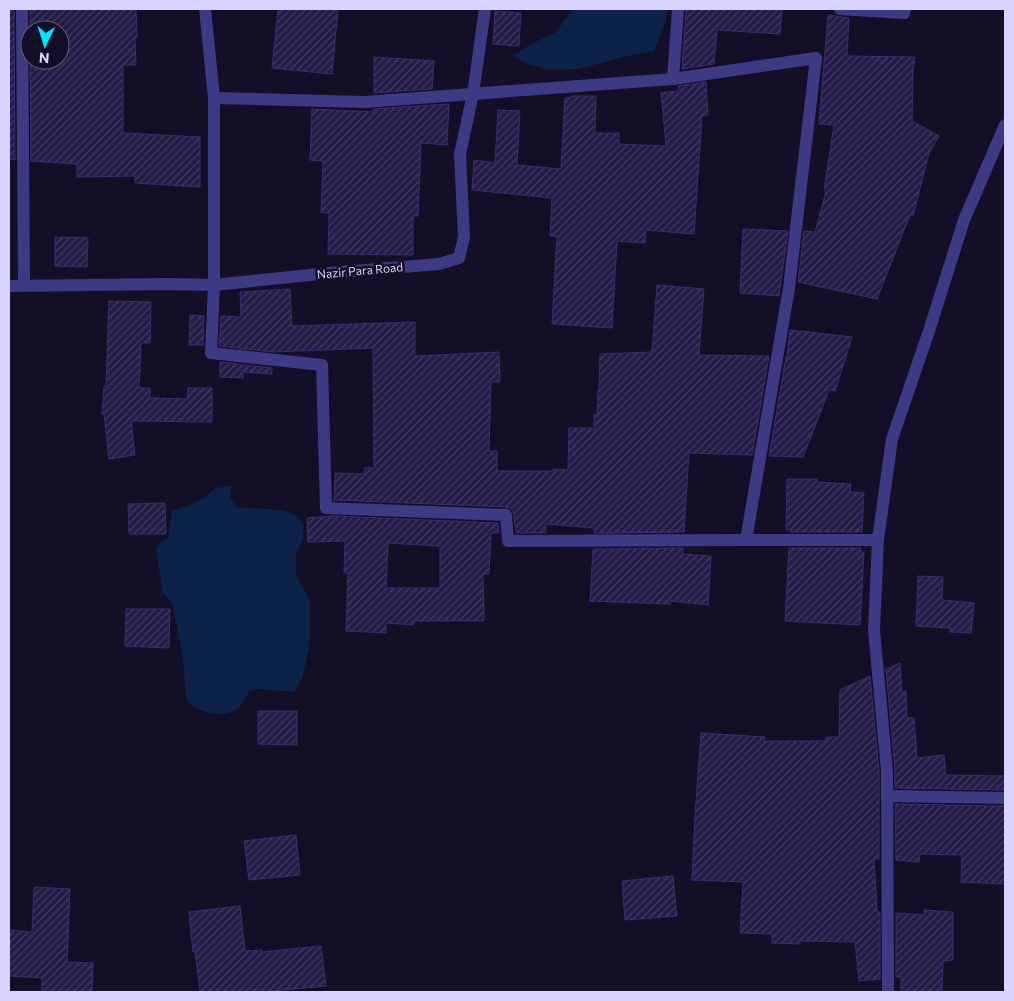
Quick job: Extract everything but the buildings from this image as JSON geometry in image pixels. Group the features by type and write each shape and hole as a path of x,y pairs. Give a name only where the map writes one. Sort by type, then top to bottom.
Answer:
{"street":[{"path":"22,9 24,285"},
{"path":"205,9 214,98 214,285 211,352 322,365 326,508 506,515 508,541 878,540"},
{"name":"Nazir Para Road","path":"9,286 214,285 440,264 459,258 464,237 460,154 473,94 485,9"},
{"path":"673,79 678,9"},
{"path":"840,9 904,13 905,9"},
{"path":"214,98 364,102 673,79 816,58 789,288 746,540"},
{"path":"888,992 887,771 874,630 878,540 892,439 964,220 1005,125"},
{"path":"887,796 1005,798"}],"water":[{"path":"573,9 667,9 666,20 654,51 579,69 550,70 527,64 514,56 529,45 556,32"},
{"path":"232,486 230,497 237,508 285,511 295,515 303,525 303,539 296,554 296,575 310,601 309,648 302,678 294,692 250,690 243,703 237,709 229,713 218,714 203,711 186,700 183,658 174,611 172,604 163,593 156,552 158,545 168,538 172,511 200,500 215,488"}]}
